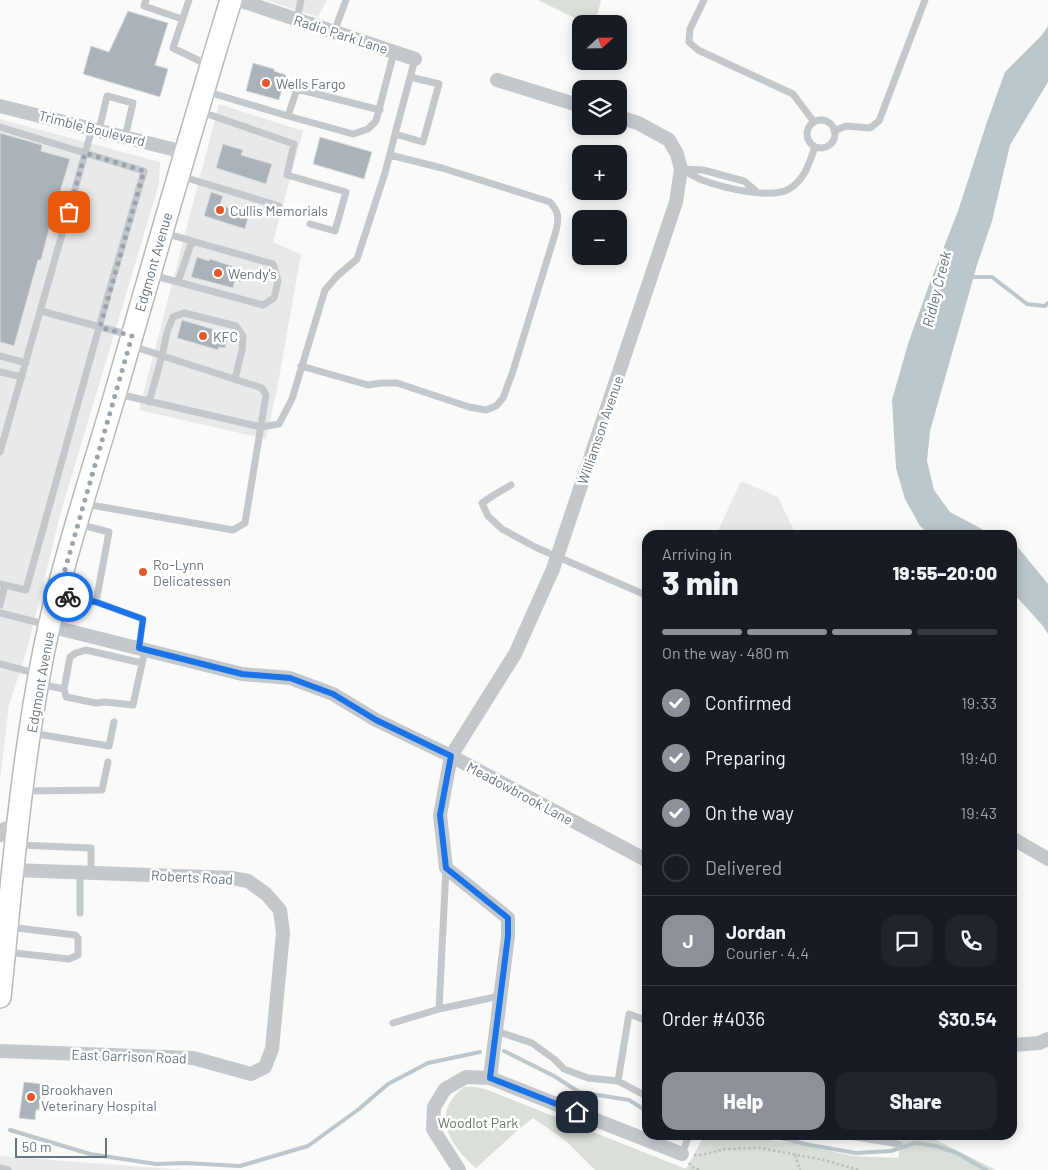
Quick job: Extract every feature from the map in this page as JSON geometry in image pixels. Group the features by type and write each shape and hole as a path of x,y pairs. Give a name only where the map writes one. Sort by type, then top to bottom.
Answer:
{"main road":[{"name":"Edgmont Avenue","path":"0,998 13,870 11,835 23,791 39,679 49,626 82,503 177,175 231,0"}],"street":[{"name":"Radio Park Lane","path":"239,0 415,59"},
{"path":"497,80 572,103"},
{"name":"Trimble Boulevard","path":"0,108 96,129 184,152"},
{"path":"627,120 638,123 669,140 681,169"},
{"name":"Williamson Avenue","path":"451,756 514,654 557,556 676,202 681,169"},
{"name":"Meadowbrook Lane","path":"49,626 142,654 242,674 290,678 333,694 376,720 451,756 642,858"},
{"path":"451,756 440,815 446,868 508,918 508,936 490,1078"},
{"path":"1017,841 1048,859"},
{"name":"Roberts Road","path":"13,870 232,878 248,881 266,894 280,910 283,933 272,1049"},
{"path":"1017,1045 1039,1043 1048,1039"},
{"name":"East Garrison Road","path":"0,1051 193,1058 251,1074 265,1067 272,1049"},
{"path":"459,1170 433,1129 434,1106 445,1089 466,1077 490,1078 642,1128"}],"lane":[{"path":"146,0 144,6 182,20"},
{"path":"189,0 173,48 210,66"},
{"path":"297,19 301,0"},
{"path":"334,32 346,0"},
{"path":"704,0 690,29 689,42 698,50 793,94 814,122"},
{"path":"834,131 846,126 870,128 879,122 925,0"},
{"path":"200,100 288,116 353,134 368,129 376,121 394,52"},
{"path":"115,394 261,427 280,424 292,399 325,290 337,276 357,259 390,155 415,59"},
{"path":"395,134 423,142 439,84 410,77"},
{"path":"288,116 297,89 380,110"},
{"path":"0,452 85,153 96,129 107,96 133,103 125,137"},
{"path":"200,100 294,144 287,175 346,192 335,231 310,224"},
{"path":"820,120 831,125 834,131 832,143 827,147 815,148 807,138 809,126 820,120"},
{"path":"0,127 144,171 26,590 2,584 0,605"},
{"path":"681,169 703,170 744,181 756,191 775,194 789,189 805,175 815,148"},
{"path":"301,366 368,385 397,383 469,407 486,410 496,406 503,398 556,231 559,219 557,210 550,202 532,196 442,168 390,155"},
{"path":"177,175 280,206"},
{"path":"149,274 262,305 274,298 278,281 273,264 162,232"},
{"path":"178,282 192,241"},
{"path":"41,311 100,327 162,356 262,388 266,395 245,523 232,530 82,503"},
{"path":"149,402 173,317 184,313 236,326 243,336 242,350 234,379"},
{"path":"0,356 26,363"},
{"path":"0,372 22,377"},
{"path":"511,485 482,503 488,516 502,529 535,547 642,593"},
{"path":"77,524 109,532 96,602"},
{"path":"58,594 96,602 143,619 142,654 133,705 96,703 66,697 64,689 70,657 76,653 86,650 142,654"},
{"path":"0,613 49,626"},
{"path":"0,664 64,689"},
{"path":"31,732 109,746 114,722"},
{"path":"23,791 102,790 108,762"},
{"path":"11,835 91,848 80,913"},
{"path":"439,1009 446,868"},
{"path":"75,935 78,938 78,955 69,959 5,939 75,935"},
{"path":"393,1023 439,1009 500,996"},
{"path":"618,1081 629,1014 642,1019"},
{"path":"496,1031 532,1043 564,1069 588,1078 618,1081 642,1094"},
{"path":"874,1140 899,1144"},
{"path":"0,1168 8,1170"}],"path":[{"path":"686,1143 701,1155 726,1148 760,1148 795,1154 860,1170"},
{"path":"795,1154 800,1170"}],"shaded area":[{"path":"266,0 327,0 318,17"},
{"path":"219,104 303,131 273,242 301,254 278,384 266,439 139,410"},
{"path":"0,119 160,162 159,184 60,515 27,650 9,705 0,780"},
{"path":"741,481 778,497 794,530 718,530"},
{"path":"0,1156 184,1170 0,1170"}],"green space":[{"path":"538,0 601,0 597,15 572,15 572,17"},
{"name":"Woodlot Park","path":"464,1087 488,1090 686,1169 702,1140 769,1140 793,1143 853,1156 898,1158 902,1140 936,1140 996,1170 595,1170 566,1141 533,1118 476,1168 458,1149 447,1129 447,1108 453,1097"}],"water":[{"name":"Ridley Creek","path":"1048,26 1048,82 1010,145 992,221 977,265 930,431 927,461 934,490 950,512 984,530 924,530 920,526 905,499 896,468 892,400 908,344 958,211 1005,72 1042,35"},
{"path":"1017,546 1048,584 1048,634 1017,597"}],"building":[{"path":"128,11 168,23 155,65 168,69 160,97 83,74 91,46 109,52"},
{"name":"Wells Fargo","path":"253,63 274,69 274,71 286,75 279,100 246,91"},
{"path":"0,133 42,145 41,151 70,159 60,192 64,194 57,220 52,218 14,346 0,342"},
{"path":"320,137 372,152 364,179 313,164"},
{"path":"223,144 243,150 241,155 272,164 266,184 216,168"},
{"name":"Cullis Memorials","path":"211,192 223,196 220,205 249,214 245,229 204,216"},
{"name":"Wendy's","path":"197,257 245,270 242,282 235,280 233,288 191,277"},
{"name":"KFC","path":"182,320 229,334 225,348 219,347 218,350 177,338"},
{"name":"Brookhaven Veterinary Hospital","path":"24,1082 42,1084 39,1110 36,1110 35,1120 19,1118"}],"waterway":[{"path":"969,277 992,277 1027,304 1045,306 1048,303"},
{"path":"504,1051 554,1076 579,1092 629,1100 642,1108"},
{"path":"10,1130 90,1154 156,1164 185,1163 240,1166 308,1146 359,1109 388,1084 428,1063 480,1052"},
{"path":"788,1140 856,1153 891,1151 915,1143 936,1146 957,1153 986,1170"}],"way so far":[{"path":"68,597 58,594 82,503 132,336 100,327 144,171 85,153 69,212"}],"place":[{"name":"Wells Fargo","path":"266,83"},
{"name":"Cullis Memorials","path":"220,210"},
{"name":"Wendy's","path":"218,273"},
{"name":"KFC","path":"203,336"},
{"name":"Ro-Lynn Delicatessen","path":"143,572"},
{"name":"Brookhaven Veterinary Hospital","path":"31,1097"}],"route":[{"path":"68,597 96,602 143,619 139,648 242,674 290,678 333,694 376,720 451,756 440,815 446,868 508,918 508,936 490,1078 577,1112"}]}
